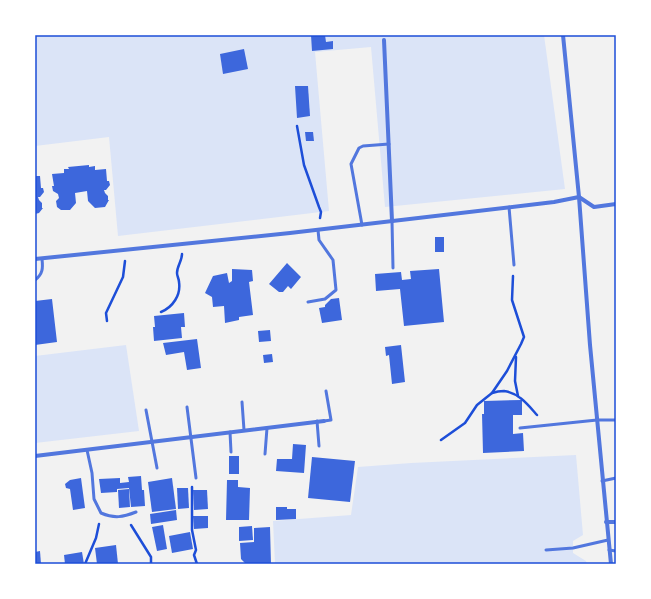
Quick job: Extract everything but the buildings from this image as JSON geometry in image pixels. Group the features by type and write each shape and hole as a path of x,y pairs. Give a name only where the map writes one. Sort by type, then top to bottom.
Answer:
{"street":[{"path":"563,35 579,197 610,564"},
{"path":"384,40 392,221"},
{"path":"35,259 362,225 554,202 579,197 594,207 616,204"},
{"path":"35,456 324,421"},
{"path":"606,522 616,522"}],"lane":[{"path":"362,225 351,164 359,148 363,146 389,144"},
{"path":"509,207 514,265"},
{"path":"392,221 393,268"},
{"path":"308,302 325,299 336,290 333,260 319,240 318,230"},
{"path":"35,280 40,276 43,269 42,259"},
{"path":"324,421 331,420 326,391"},
{"path":"242,402 244,430"},
{"path":"187,407 196,478"},
{"path":"146,410 157,468"},
{"path":"520,428 597,420 616,420"},
{"path":"317,422 319,446"},
{"path":"265,454 267,428"},
{"path":"230,432 232,452"},
{"path":"87,450 92,473 94,499 101,513 108,516 121,517 136,512"},
{"path":"602,481 616,478"},
{"path":"546,550 573,548 608,540"},
{"path":"609,550 616,551"}],"path":[{"path":"297,126 304,165 320,212 318,230"},
{"path":"161,312 169,309 179,292 177,272 182,254 180,244"},
{"path":"107,321 106,313 108,306 123,277 125,260 124,250"},
{"path":"441,440 465,423 477,405 492,393 508,370 524,337 512,300 514,265"},
{"path":"516,354 515,381 518,396"},
{"path":"492,393 504,391 518,396 528,404 544,426"},
{"path":"196,478 192,486 192,530 196,550 194,555 197,564"},
{"path":"85,564 96,538 101,513"},
{"path":"126,516 151,557 151,564"}],"shaded area":[{"path":"35,35 544,35 565,189 385,207 371,47 315,52 329,211 118,236 109,137 35,146"},
{"path":"126,345 139,431 35,443 35,356"},
{"path":"576,455 583,535 573,541 573,553 586,561 587,564 275,564 273,521 351,515 358,467"}]}
